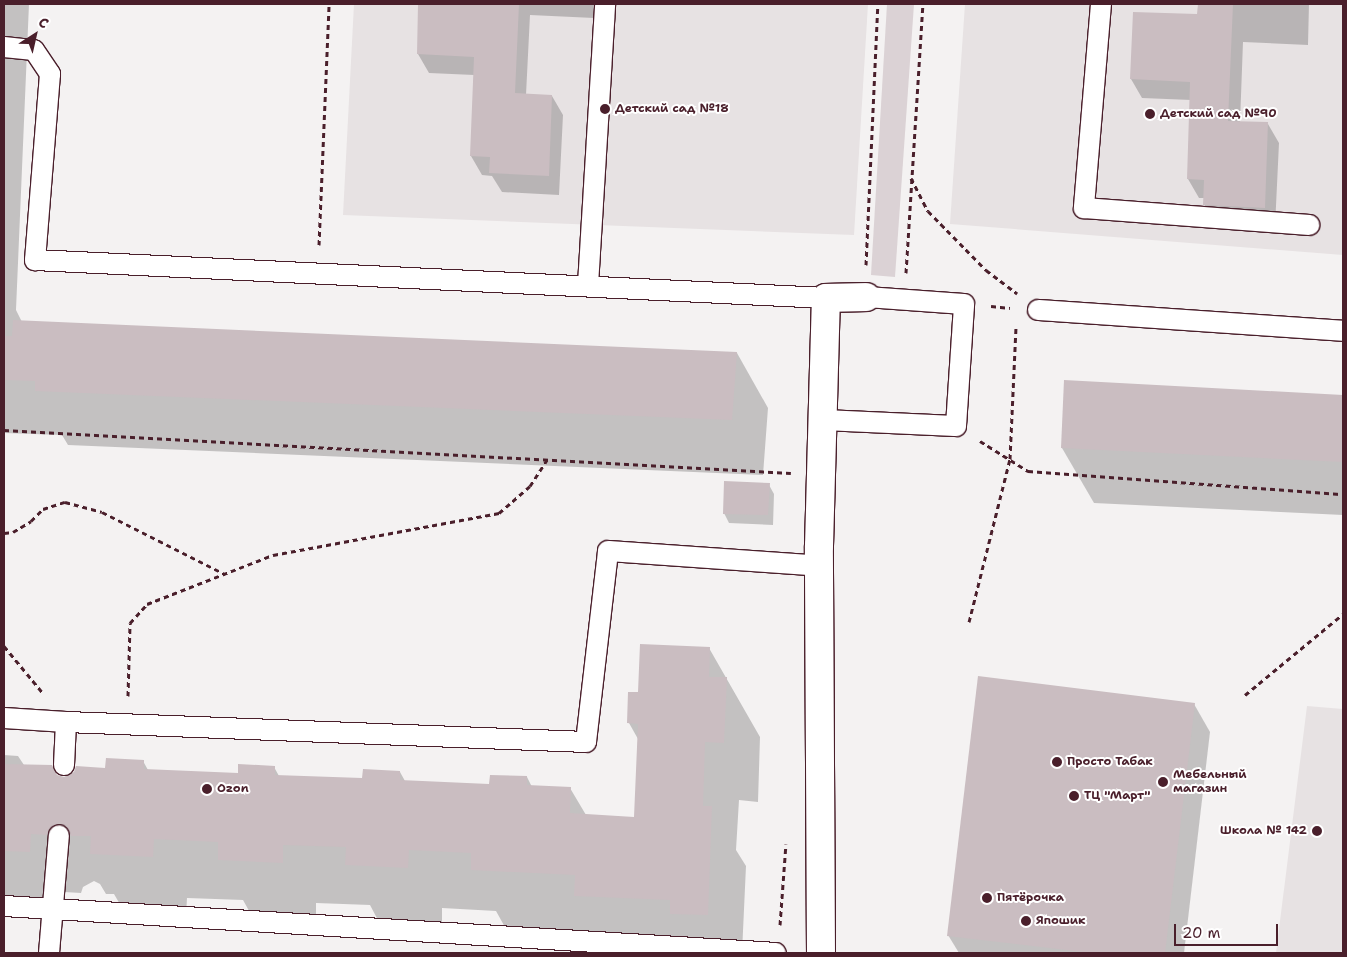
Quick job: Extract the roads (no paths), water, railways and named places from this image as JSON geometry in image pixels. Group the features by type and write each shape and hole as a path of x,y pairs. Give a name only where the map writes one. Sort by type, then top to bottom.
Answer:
{"street":[{"path":"821,953 820,566 826,298 866,297"}],"lane":[{"path":"588,285 606,4"},
{"path":"1101,4 1084,208 1310,226"},
{"path":"4,47 34,50 50,74 35,260 588,285 826,298"},
{"path":"823,420 956,426 964,304 866,297"},
{"path":"1038,310 1343,331"},
{"path":"4,718 586,742 608,551 820,566"},
{"path":"64,765 66,722"},
{"path":"49,953 55,908 60,835"},
{"path":"4,906 776,953"}],"place":[{"name":"Детский сад №18","path":"605,109"},
{"name":"Детский сад №90","path":"1150,114"},
{"name":"Просто Табак","path":"1057,762"},
{"name":"Мебельный магазин","path":"1163,782"},
{"name":"Ozon","path":"207,789"},
{"name":"ТЦ \"Март\"","path":"1074,796"},
{"name":"Школа № 142","path":"1317,831"},
{"name":"Пятёрочка","path":"987,898"},
{"name":"Япошик","path":"1026,921"}]}
